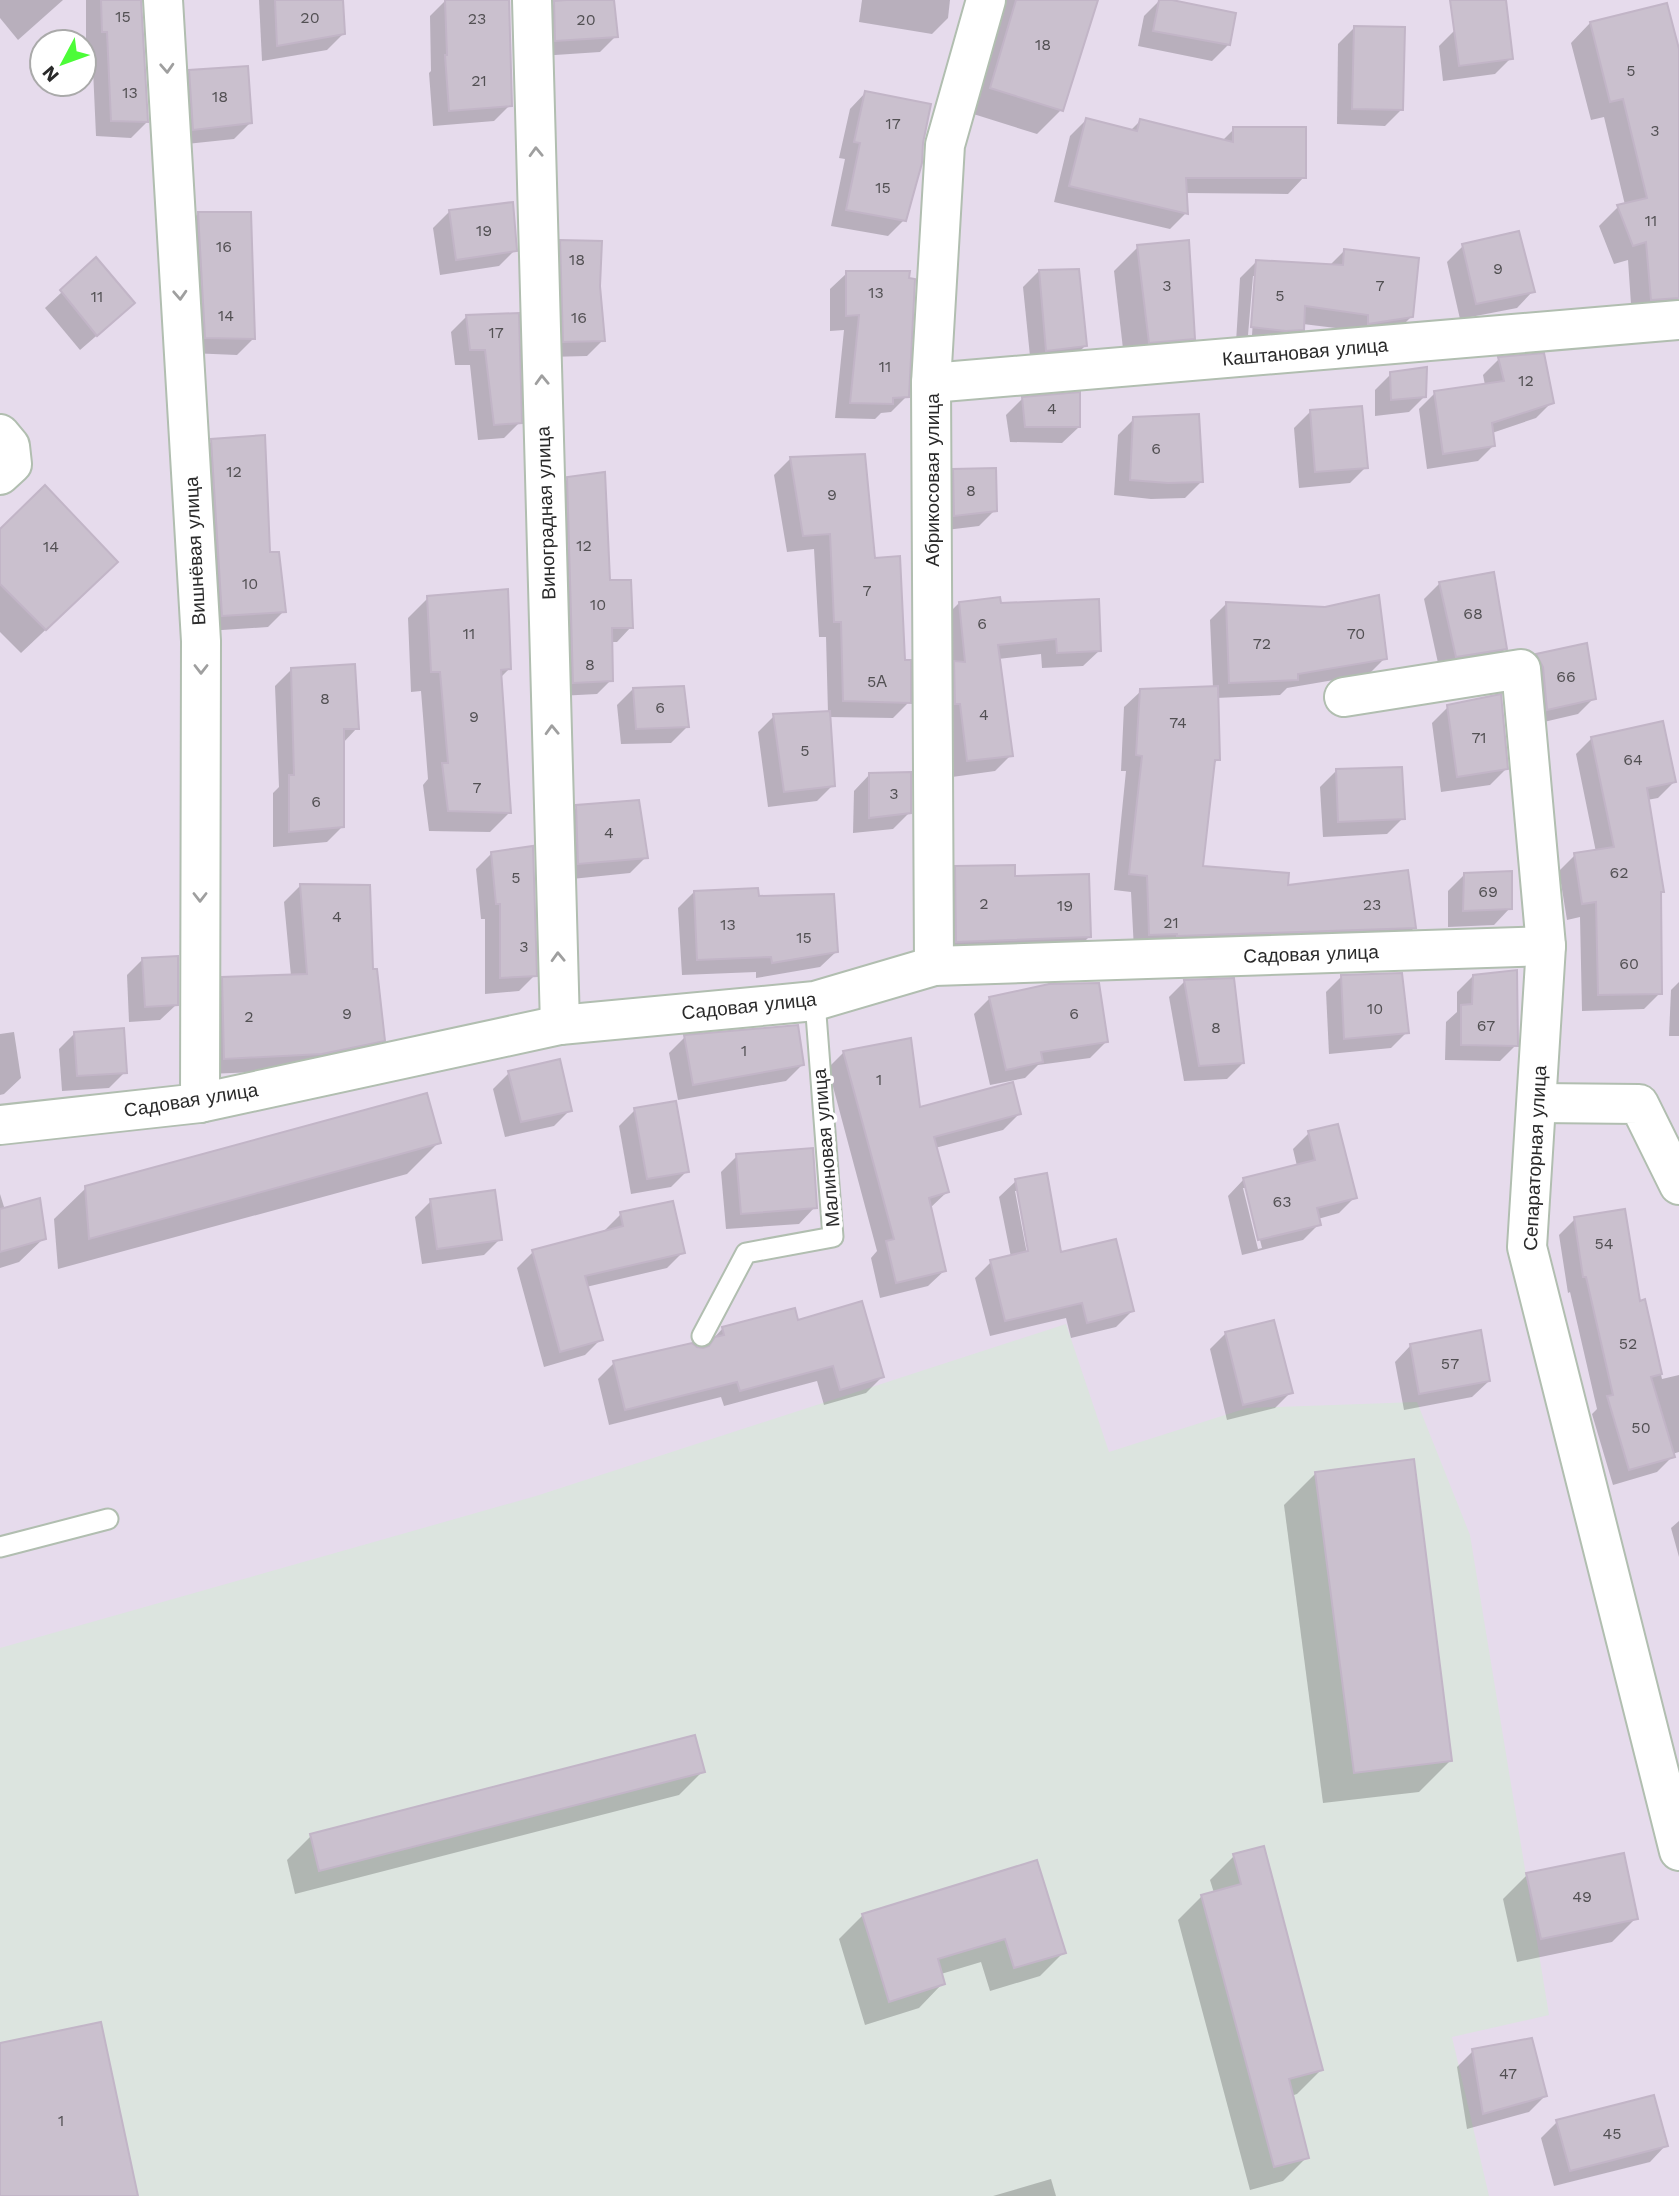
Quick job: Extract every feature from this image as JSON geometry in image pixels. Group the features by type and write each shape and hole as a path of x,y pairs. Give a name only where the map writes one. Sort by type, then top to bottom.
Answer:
{"street":[{"name":"Вишнёвая улица","path":"163,0 201,641 200,1103"},
{"name":"Виноградная улица","path":"532,0 560,1025"},
{"name":"Абрикосовая улица","path":"933,966 931,383 945,145 986,0"},
{"name":"Каштановая улица","path":"931,383 1679,320"},
{"path":"0,435 10,446 12,464 0,475"},
{"name":"Сепараторная улица","path":"1344,697 1521,669 1546,946 1527,1247 1679,1852"},
{"name":"Садовая улица","path":"0,1125 200,1103 560,1025 815,1001 933,966 1546,946"},
{"path":"1538,1103 1639,1104 1679,1185"}],"lane":[{"name":"Малиновая улица","path":"702,1336 746,1253 833,1237 815,1001"},
{"path":"0,1547 108,1519"}],"shaded area":[{"path":"1066,1324 1109,1452 1247,1408 1417,1402 1470,1535 1549,2015 1452,2037 1489,2196 0,2196 0,1648 536,1496"}],"building":[{"path":"101,0 141,0 148,122 111,121 107,32 102,32"},
{"path":"275,0 343,0 345,34 277,46"},
{"path":"445,0 509,0 512,106 449,111"},
{"path":"614,0 618,37 555,41 554,1"},
{"path":"1016,0 1098,0 1063,111 990,88"},
{"path":"1159,0 1172,0 1236,13 1230,45 1153,31"},
{"path":"1450,0 1506,0 1513,59 1459,66"},
{"path":"1667,3 1679,49 1679,298 1651,300 1646,242 1633,246 1617,205 1647,198 1623,99 1610,102 1590,22"},
{"path":"1354,26 1405,27 1403,110 1352,109"},
{"path":"248,66 252,123 193,130 189,70"},
{"path":"865,91 931,104 922,163 906,221 846,210 860,143 854,142"},
{"path":"1086,118 1137,131 1140,119 1233,142 1233,127 1306,127 1306,178 1186,178 1188,214 1069,186"},
{"path":"513,202 517,251 456,260 449,210"},
{"path":"198,212 251,212 255,339 205,338"},
{"path":"1519,231 1535,292 1476,304 1462,244"},
{"path":"560,240 602,241 600,286 605,341 563,342"},
{"path":"1189,240 1195,339 1149,343 1137,245"},
{"path":"1344,249 1419,258 1413,317 1368,324 1368,315 1305,306 1304,330 1251,327 1256,260 1343,265"},
{"path":"96,257 135,303 97,336 60,290"},
{"path":"1079,269 1087,346 1046,351 1039,270"},
{"path":"846,271 910,271 909,278 915,279 909,397 893,398 893,404 850,403 859,315 846,316"},
{"path":"519,313 522,423 494,425 485,350 470,350 466,315"},
{"path":"1544,353 1554,403 1492,423 1495,446 1443,454 1434,391 1504,381 1498,357"},
{"path":"1427,367 1426,397 1391,400 1390,372"},
{"path":"1080,392 1080,427 1025,427 1022,397"},
{"path":"1362,406 1368,468 1315,472 1310,410"},
{"path":"1199,414 1203,482 1130,480 1133,417"},
{"path":"265,435 270,552 279,552 286,612 222,616 211,439"},
{"path":"865,454 875,558 900,556 905,660 911,660 911,703 843,701 841,622 834,622 830,534 803,536 790,457"},
{"path":"996,468 997,511 954,516 953,469"},
{"path":"605,472 610,580 631,580 633,628 612,628 613,681 573,683 567,477"},
{"path":"45,485 118,562 46,630 0,584 0,529"},
{"path":"1494,572 1507,649 1456,657 1439,582"},
{"path":"508,589 511,669 501,670 511,813 448,811 442,763 448,763 440,672 431,672 427,596"},
{"path":"1379,595 1387,659 1298,674 1298,680 1229,683 1226,602 1325,607"},
{"path":"1000,597 1001,603 1099,599 1101,651 1057,653 1056,639 998,645 1013,756 967,761 960,704 955,704 954,661 965,662 959,602"},
{"path":"1587,643 1596,699 1547,710 1543,667 1536,654"},
{"path":"355,664 359,729 344,729 344,827 289,832 289,775 294,775 291,668"},
{"path":"684,686 689,727 636,729 633,688"},
{"path":"1218,686 1220,760 1215,760 1203,866 1289,873 1288,885 1408,870 1416,928 1149,935 1147,876 1129,874 1142,756 1136,755 1140,689"},
{"path":"1501,694 1508,769 1457,777 1447,705"},
{"path":"830,711 835,786 784,792 773,714"},
{"path":"1663,721 1676,782 1647,788 1664,892 1661,892 1662,994 1598,995 1596,902 1582,904 1574,853 1614,847 1591,737"},
{"path":"1402,767 1405,819 1338,822 1336,769"},
{"path":"911,772 911,813 869,818 869,773"},
{"path":"639,800 648,858 578,864 576,805"},
{"path":"533,846 537,976 500,978 500,904 496,904 491,852"},
{"path":"1015,865 1015,876 1089,874 1091,937 956,942 955,866"},
{"path":"1512,871 1512,909 1463,911 1464,873"},
{"path":"300,884 370,885 373,969 377,969 385,1041 322,1054 224,1059 222,977 307,974"},
{"path":"758,888 759,896 834,894 838,952 772,963 771,957 697,960 694,891"},
{"path":"178,956 178,1005 145,1007 142,958"},
{"path":"1517,970 1518,1046 1461,1045 1461,1005 1472,1004 1473,975"},
{"path":"1402,973 1409,1033 1344,1039 1341,975"},
{"path":"1234,978 1244,1063 1199,1066 1184,980"},
{"path":"1099,983 1108,1042 1041,1052 1043,1062 1006,1070 989,997 1049,984"},
{"path":"798,1025 804,1065 693,1085 684,1035"},
{"path":"124,1028 127,1073 77,1076 74,1032"},
{"path":"911,1038 920,1107 1013,1082 1021,1114 934,1137 949,1192 929,1198 946,1271 896,1283 886,1241 894,1239 843,1051"},
{"path":"560,1059 572,1111 521,1122 508,1071"},
{"path":"427,1093 441,1143 89,1239 85,1186"},
{"path":"676,1101 689,1172 647,1179 634,1108"},
{"path":"1338,1124 1357,1198 1317,1208 1321,1225 1258,1240 1243,1178 1315,1160 1308,1131"},
{"path":"813,1148 817,1208 741,1214 736,1154"},
{"path":"1047,1173 1061,1252 1116,1239 1134,1311 1087,1323 1082,1303 1005,1321 990,1260 1028,1251 1015,1179"},
{"path":"495,1190 502,1240 437,1249 430,1199"},
{"path":"40,1198 46,1239 0,1252 0,1209"},
{"path":"673,1201 685,1253 585,1276 603,1340 560,1352 532,1250 623,1226 620,1212"},
{"path":"1625,1209 1640,1301 1645,1299 1662,1374 1651,1377 1675,1457 1629,1470 1607,1396 1613,1395 1586,1277 1583,1277 1574,1217"},
{"path":"862,1301 884,1377 840,1390 833,1366 740,1391 737,1382 625,1410 613,1361 692,1343 703,1348 709,1346 715,1337 724,1335 722,1327 795,1308 798,1320"},
{"path":"1274,1320 1293,1393 1243,1405 1225,1332"},
{"path":"1481,1330 1490,1381 1419,1394 1410,1344"},
{"path":"1414,1459 1452,1761 1354,1773 1315,1472"},
{"path":"695,1735 705,1772 319,1871 310,1834"},
{"path":"1264,1846 1323,2070 1289,2079 1309,2158 1274,2167 1201,1895 1241,1884 1233,1854"},
{"path":"1624,1853 1638,1919 1541,1939 1526,1873"},
{"path":"1037,1860 1066,1953 1014,1968 1005,1939 938,1959 945,1984 889,2002 862,1914"},
{"path":"101,2022 138,2196 0,2196 0,2043"},
{"path":"1532,2038 1547,2096 1483,2114 1472,2049"},
{"path":"1654,2095 1668,2146 1570,2171 1556,2120"}]}
